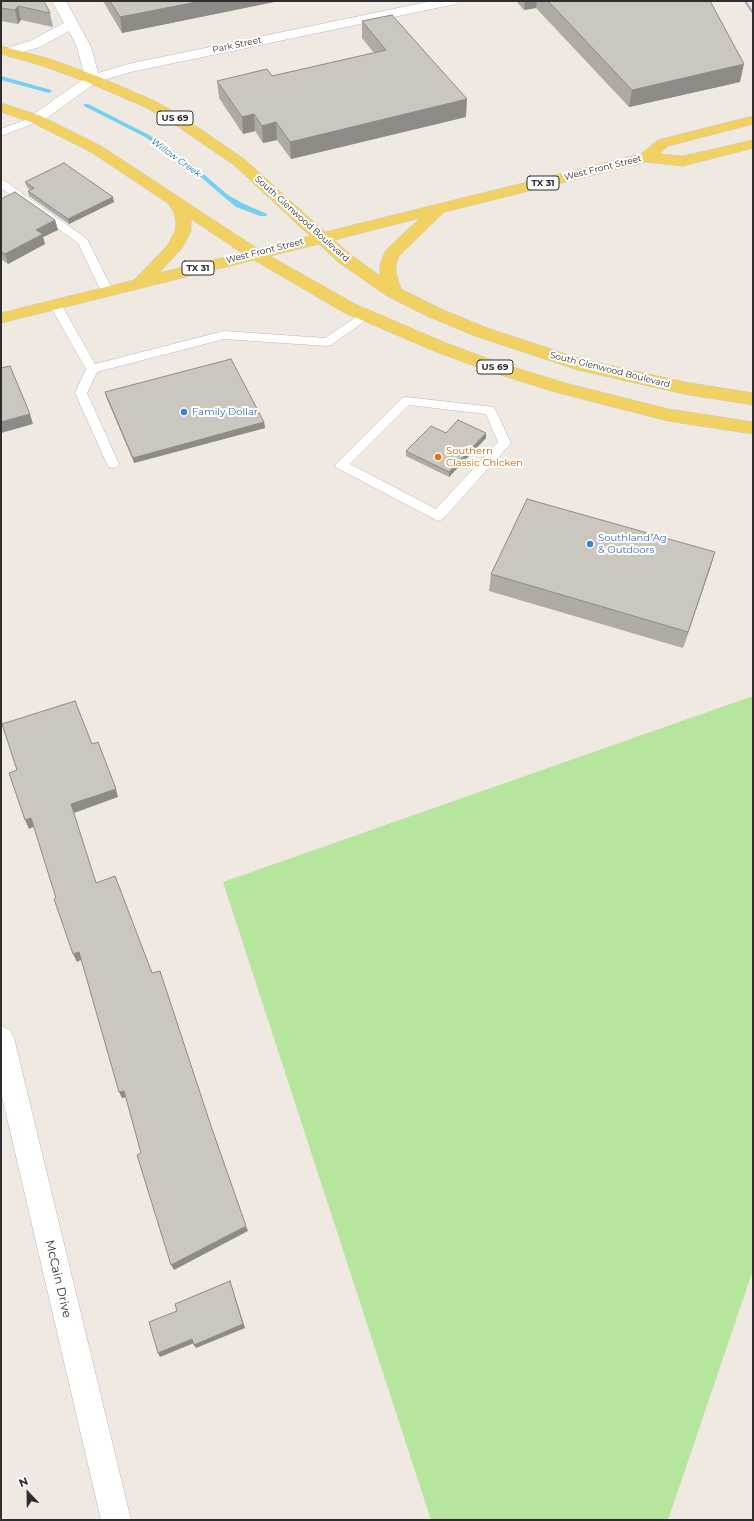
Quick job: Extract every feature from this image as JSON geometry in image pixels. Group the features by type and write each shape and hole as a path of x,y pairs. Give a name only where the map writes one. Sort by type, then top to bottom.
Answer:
{"main road":[{"name":"South Glenwood Boulevard","path":"5,51 45,62 92,79 152,105 207,139 239,162 260,180 320,238 354,266 393,292 433,312 481,332 570,361 684,388 753,399"},
{"name":"US 69","path":"1,107 36,119 96,149 255,254 311,287 366,316 440,347 491,366 561,388 668,415 753,428"},
{"name":"West Front Street","path":"646,157 663,143 753,120"},
{"name":"West Front Street","path":"1,318 646,157 683,161 753,144"},
{"path":"140,283 174,248 184,231 182,213 174,200"},
{"path":"393,292 388,273 388,264 392,254 439,209"}],"street":[{"path":"59,1 84,47 92,79"},
{"name":"Park Street","path":"36,119 92,79 128,68 451,1"},
{"path":"5,51 35,44 72,24"},
{"name":"McCain Drive","path":"1,1038 116,1520"}],"lane":[{"path":"1,133 36,119"},
{"path":"1,182 83,241 107,291"},
{"path":"56,304 92,369"},
{"path":"92,369 224,335 328,342 366,316"},
{"path":"92,369 81,393 113,464"},
{"path":"406,401 490,410 505,443 438,516 341,466 406,401"}],"green space":[{"path":"753,696 753,1270 668,1520 431,1520 223,882"}],"building":[{"path":"1,1 44,1 50,13 18,6 15,10 1,8"},
{"path":"110,1 201,1 120,17"},
{"path":"548,1 710,1 744,64 632,90"},
{"path":"392,15 467,99 290,142 276,122 262,126 254,114 242,117 217,81 267,69 272,76 386,50 362,21"},
{"path":"64,163 113,197 68,219 28,191 34,188 25,182"},
{"path":"15,192 55,220 36,230 43,234 5,254 1,251 1,199"},
{"name":"Family Dollar","path":"231,359 264,422 133,458 105,392"},
{"path":"10,366 30,414 1,422 1,368"},
{"path":"458,420 486,433 449,472 406,451 431,426 446,433"},
{"path":"527,499 715,552 688,632 491,574"},
{"path":"75,701 92,744 98,742 116,789 71,804 96,883 115,876 152,973 160,971 211,1126 246,1226 171,1265 137,1155 141,1153 124,1091 119,1092 79,952 73,954 54,899 56,898 31,818 25,820 9,773 17,770 2,724"},
{"path":"230,1281 243,1324 194,1345 192,1339 158,1353 149,1322 177,1311 175,1304"}],"waterway":[{"name":"Willow Creek","path":"1,78 49,91"},
{"name":"Willow Creek","path":"86,105 147,136 191,166 226,196 239,205 263,214"}],"railway":[{"path":"745,1 753,13"}],"place":[{"name":"Family Dollar","path":"184,412"},
{"name":"Southern Classic Chicken","path":"438,457"},
{"name":"Southland Ag & Outdoors","path":"590,544"}]}
